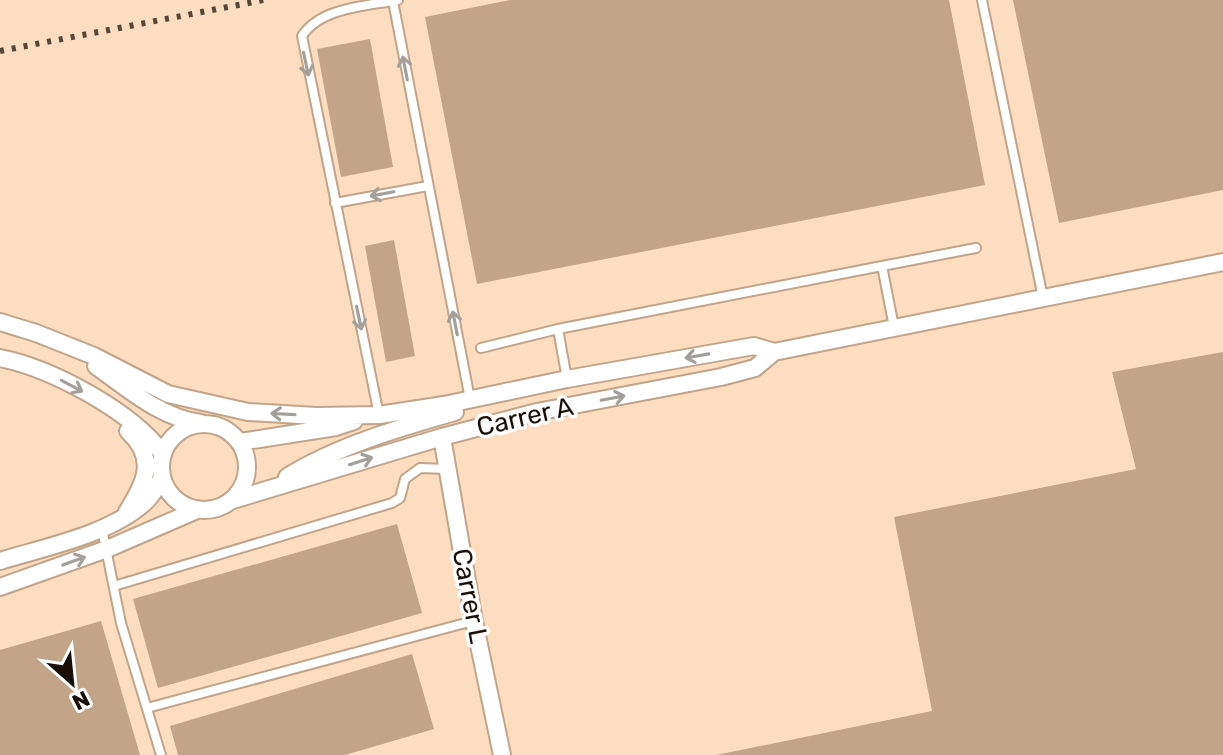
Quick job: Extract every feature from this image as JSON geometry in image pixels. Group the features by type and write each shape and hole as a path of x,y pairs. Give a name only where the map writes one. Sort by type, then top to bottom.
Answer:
{"street":[{"name":"Carrer A","path":"233,500 442,437 537,412 755,368 774,352 1223,262"},
{"path":"0,322 94,356 168,394 248,412 375,415"},
{"path":"36,333 187,422 206,424 225,429 240,442 246,456 247,472 243,488 233,500 210,511 181,505 169,493 162,478 161,466 163,454 172,438 188,427 206,424"},
{"name":"Carrer A","path":"375,415 444,405 567,379 754,346 774,352"},
{"path":"0,358 23,362 107,405 142,429 163,454"},
{"name":"Carrer A","path":"274,486 304,467 347,449 414,424 467,409 470,400"},
{"path":"107,405 121,424 142,443 147,471 139,492 123,518"},
{"path":"240,442 336,427 375,415"},
{"name":"Carrer L","path":"442,437 474,621 502,755"},
{"path":"0,561 102,528 123,518 147,502 162,478"},
{"path":"0,587 107,549 197,510"}],"lane":[{"path":"375,415 302,36 308,27 321,18 396,0 470,400"},
{"path":"982,0 1043,298"},
{"path":"335,203 428,186"},
{"path":"481,348 558,329 976,248"},
{"path":"882,266 894,327"},
{"path":"558,329 567,379"},
{"path":"114,586 392,503 400,498 405,479 420,468 447,469"},
{"path":"102,528 121,623 161,755"},
{"path":"147,708 474,621"}],"building":[{"path":"510,0 949,0 985,185 477,284 425,17"},
{"path":"1013,0 1223,0 1223,190 1059,223"},
{"path":"370,39 393,167 341,177 317,49"},
{"path":"394,240 415,356 386,362 365,246"},
{"path":"1223,352 1223,755 716,755 932,711 894,517 1136,469 1112,372"},
{"path":"397,524 422,613 158,688 133,599"},
{"path":"101,621 140,755 0,755 0,650"},
{"path":"412,654 434,729 345,755 178,755 170,726"}],"railway":[{"path":"0,51 264,0"}]}
